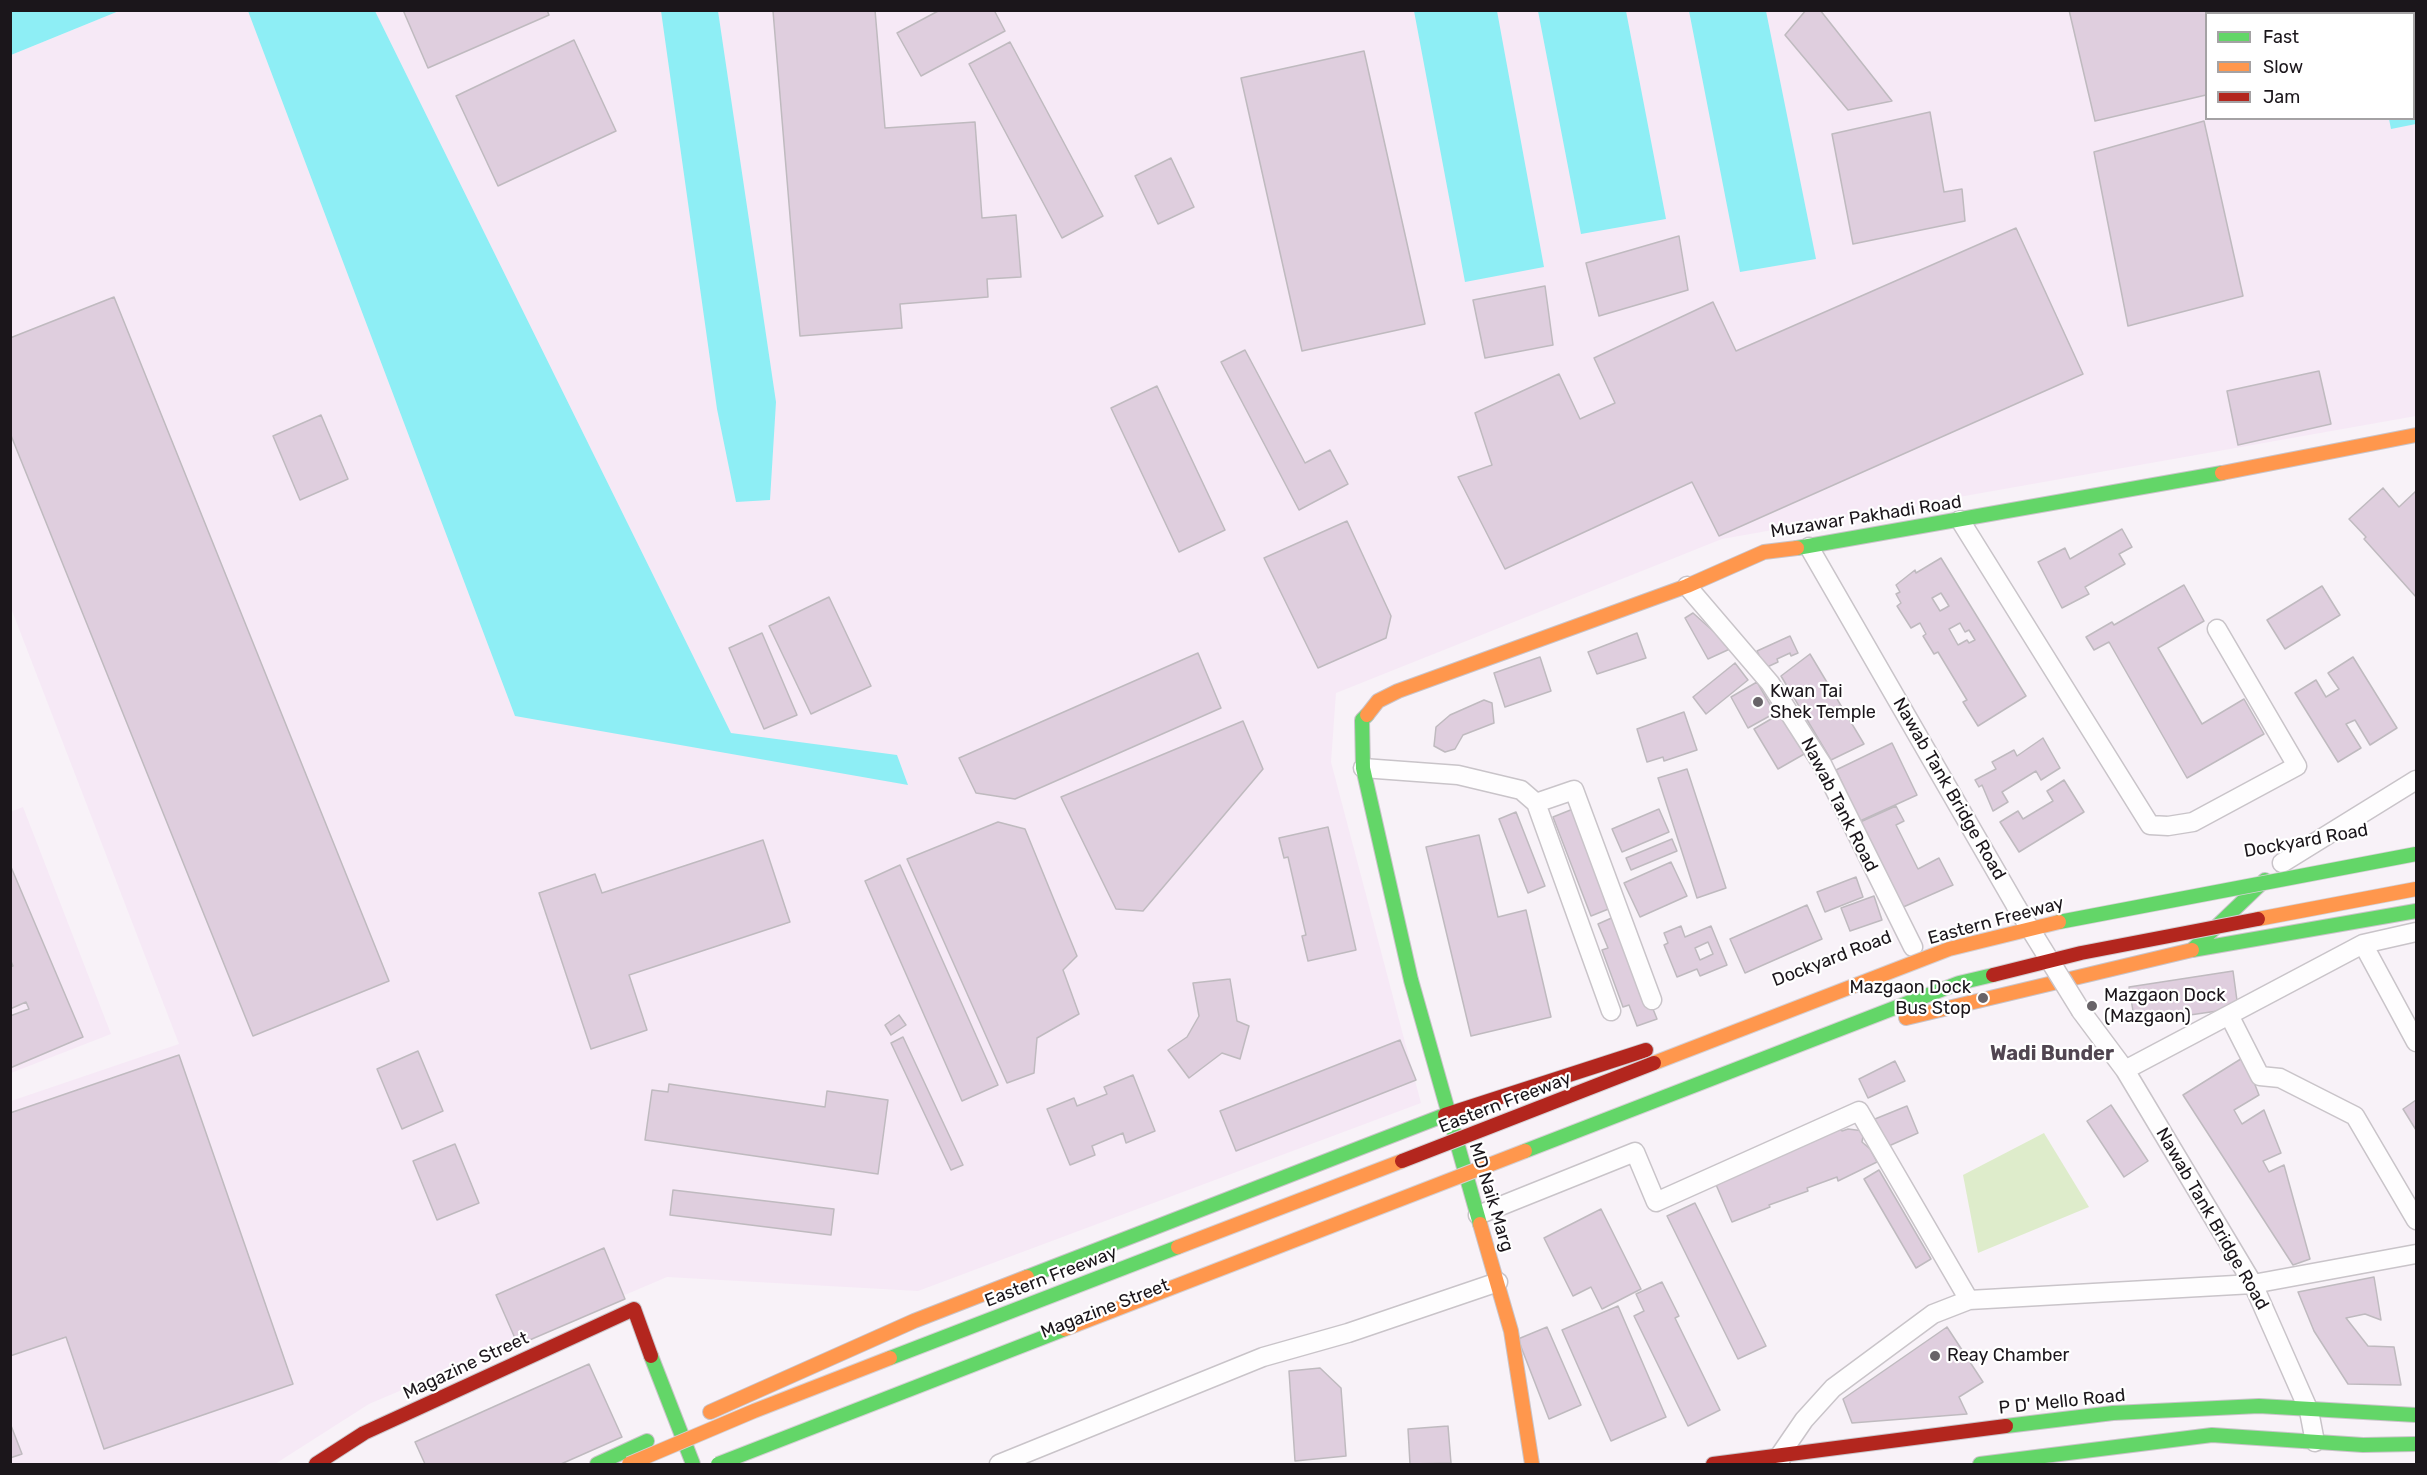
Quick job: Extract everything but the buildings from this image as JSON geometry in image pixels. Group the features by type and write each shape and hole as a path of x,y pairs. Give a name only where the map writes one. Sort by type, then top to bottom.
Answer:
{"main road":[{"name":"Muzawar Pakhadi Road","path":"1363,768 1362,720 1378,701 1398,691 1687,586 1764,552 1809,547 1960,520 2416,435"},
{"name":"MD Naik Marg","path":"1363,768 1411,980 1511,1331 1532,1464"},
{"name":"Eastern Freeway","path":"629,1464 753,1411 1949,949 2073,919 2416,854"},
{"name":"Dockyard Road","path":"2260,867 2316,857"},
{"path":"2192,950 2282,863"},
{"path":"718,1464 1959,983 2081,953 2416,889"},
{"name":"Dockyard Road","path":"1907,949 2023,912 2094,901"},
{"path":"1220,1285 1469,1186 1920,1013 2192,950 2416,911"},
{"path":"2023,912 2067,980"},
{"path":"597,1464 914,1321 1448,1114 1659,1046"},
{"name":"Magazine Street","path":"316,1464 364,1433 634,1309 677,1427"},
{"name":"Magazine Street","path":"754,1464 856,1422 1133,1318"},
{"name":"P D' Mello Road","path":"1713,1464 1781,1460 2114,1413 2259,1406 2309,1411 2416,1415"},
{"path":"677,1427 693,1464"},
{"path":"1980,1464 2212,1435 2363,1445 2416,1444"}],"street":[{"path":"1960,520 2150,825 2168,826 2193,822 2297,766 2217,629"},
{"name":"Nawab Tank Bridge Road","path":"1809,547 2081,1011 2126,1070 2253,1284 2309,1411 2315,1442"},
{"name":"Nawab Tank Road","path":"1687,586 1770,683 1822,764 1907,949"},
{"path":"1363,768 1458,775 1521,789 1536,803 1611,1011"},
{"path":"2282,863 2416,780"},
{"path":"1536,803 1574,790 1652,1000"},
{"path":"2126,1070 2363,944 2416,932"},
{"path":"2363,944 2416,1042"},
{"path":"2229,1016 2260,1076 2280,1078 2355,1116 2416,1220"},
{"path":"1478,1215 1635,1152 1656,1203 1859,1111 1969,1300"},
{"path":"1781,1460 1804,1420 1833,1389 1933,1314 1969,1300 2253,1284 2416,1254"},
{"path":"999,1464 1263,1357 1348,1333 1498,1282"}],"shaded area":[{"path":"119,11 2416,11 2416,416 1722,539 1336,693 1331,762 1421,1103 918,1291 667,1277 369,1404 275,1464 11,1464 11,1101 179,1044 11,608 11,55"},
{"path":"23,807 111,1034 11,1073 10,812"}],"green space":[{"path":"2044,1133 2089,1207 1978,1253 1963,1175"}],"water":[{"path":"11,10 119,10 119,11 11,55"},
{"path":"248,11 375,11 731,733 897,755 908,785 515,716"},
{"path":"661,11 718,11 776,402 770,500 736,502 717,409"},
{"path":"1414,11 1497,11 1544,267 1465,282"},
{"path":"1538,11 1626,11 1666,219 1581,234"},
{"path":"1689,11 1766,11 1816,259 1740,272"},
{"path":"2416,11 2416,124 2391,129 2389,120 2415,120 2415,12 2366,12"}],"traffic: fast":[{"path":"1797,548 2222,473"},
{"path":"1367,715 1362,720 1363,768 1411,980 1480,1224"},
{"path":"2059,922 2416,854"},
{"path":"2265,880 2192,950 2416,911"},
{"path":"1525,1151 1959,983 1993,975"},
{"path":"1027,1277 1445,1115"},
{"path":"890,1358 1178,1247"},
{"path":"718,1464 1065,1329"},
{"path":"651,1356 693,1464"},
{"path":"2006,1426 2113,1413 2259,1406 2416,1415"},
{"path":"1980,1464 2212,1435 2363,1445 2416,1444"},
{"path":"597,1464 647,1441"}],"traffic: slow":[{"path":"2222,473 2416,435"},
{"path":"1367,715 1378,701 1398,691 1687,586 1764,552 1797,548"},
{"path":"2258,919 2416,889"},
{"path":"1654,1063 1949,949 2059,922"},
{"path":"1906,1018 2192,950"},
{"path":"1065,1329 1525,1151"},
{"path":"1178,1247 1402,1161"},
{"path":"1480,1224 1511,1331 1532,1464"},
{"path":"710,1412 914,1321 1027,1277"},
{"path":"629,1464 754,1411 890,1358"}],"traffic: jam":[{"path":"1993,975 2081,953 2258,919"},
{"path":"1445,1115 1646,1050"},
{"path":"1402,1161 1654,1063"},
{"path":"316,1464 364,1433 634,1309 651,1356"},
{"path":"1713,1464 2006,1426"}],"place":[{"name":"Kwan Tai Shek Temple","path":"1758,702"},
{"name":"Mazgaon Dock Bus Stop","path":"1983,998"},
{"name":"Mazgaon Dock (Mazgaon)","path":"2092,1006"},
{"name":"Reay Chamber","path":"1935,1356"}],"district":[{"name":"Wadi Bunder","path":"2052,1054"}]}
